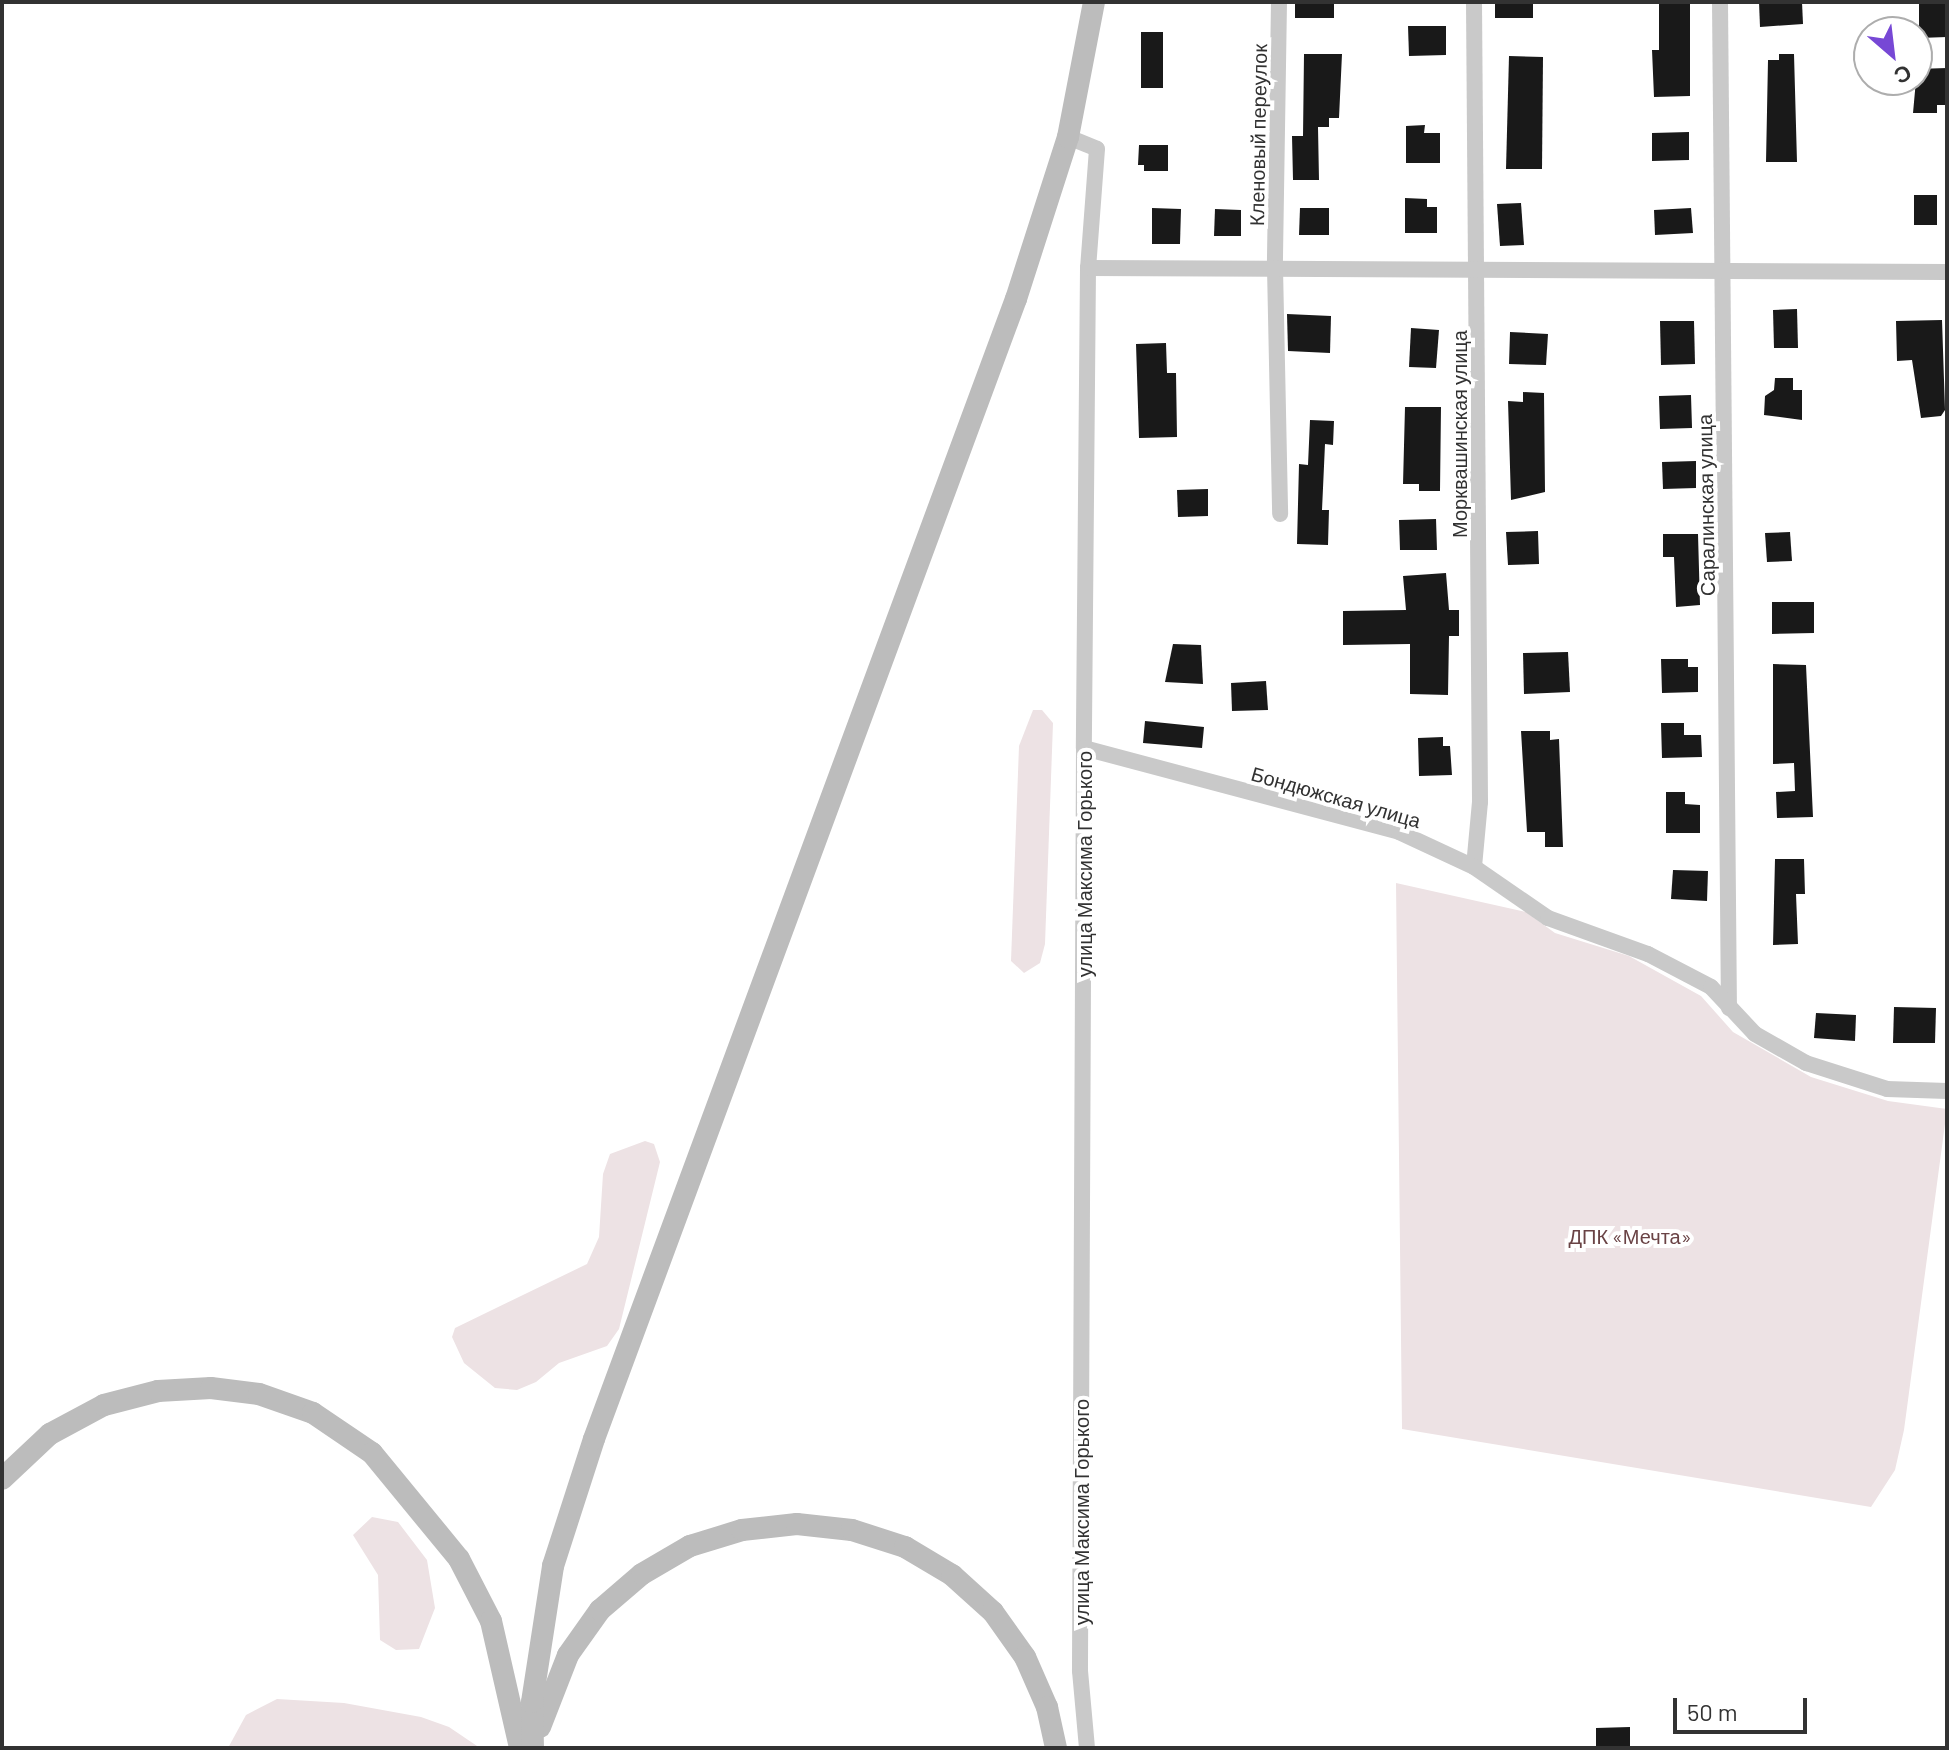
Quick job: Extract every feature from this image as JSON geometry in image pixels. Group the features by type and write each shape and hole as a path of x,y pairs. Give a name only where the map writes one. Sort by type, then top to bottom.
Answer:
{"street":[{"path":"534,1748 532,1702 553,1566 594,1439 1016,299 1068,137 1094,2"},
{"name":"Кленовый переулок","path":"1279,2 1275,268 1280,514"},
{"name":"Морквашинская улица","path":"1474,2 1479,272 1480,802 1474,867"},
{"name":"Саралинская улица","path":"1720,2 1729,1008"},
{"name":"улица Максима Горького","path":"1068,137 1097,149 1088,268 1084,748 1080,1671 1087,1748"},
{"path":"1088,268 1947,272"},
{"name":"Бондюжская улица","path":"1084,748 1399,832 1474,867 1548,918 1648,954 1711,987 1755,1034 1806,1063 1887,1089 1947,1091"},
{"path":"2,1479 50,1434 104,1405 158,1391 211,1388 259,1394 313,1413 372,1453 459,1559 491,1621 520,1748"},
{"path":"534,1748 545,1705 568,1655 600,1610 642,1574 690,1546 742,1530 797,1524 852,1530 905,1547 952,1575 993,1612 1025,1657 1047,1707 1056,1748"}],"green space":[{"path":"1033,710 1042,710 1053,723 1045,944 1040,963 1024,973 1011,961 1019,746"},
{"name":"ДПК «Мечта»","path":"1396,883 1526,912 1555,933 1629,956 1701,996 1733,1032 1811,1077 1888,1101 1947,1109 1904,1430 1895,1470 1871,1507 1402,1429"},
{"path":"645,1141 654,1144 660,1162 619,1329 607,1346 559,1363 536,1382 517,1390 495,1388 464,1363 452,1337 455,1328 587,1264 599,1237 603,1174 610,1154"},
{"path":"372,1517 398,1522 427,1560 435,1608 419,1649 396,1650 380,1640 378,1575 353,1535"},
{"path":"277,1699 344,1703 421,1717 449,1727 480,1748 228,1748 246,1715"}],"building":[{"path":"1295,2 1334,2 1334,18 1295,18"},
{"path":"1495,2 1533,2 1533,18 1495,18"},
{"path":"1659,2 1690,2 1690,96 1654,97 1652,50 1659,50"},
{"path":"1759,2 1802,2 1803,24 1760,27"},
{"path":"1919,2 1947,2 1947,37 1933,38 1933,16 1919,16"},
{"path":"1408,26 1446,26 1446,55 1409,56"},
{"path":"1141,32 1163,32 1163,88 1141,88"},
{"path":"1304,54 1342,54 1339,118 1329,118 1329,127 1318,127 1319,180 1293,180 1292,136 1303,136"},
{"path":"1779,54 1794,54 1797,162 1766,162 1768,60 1779,60"},
{"path":"1509,56 1543,57 1542,169 1506,169"},
{"path":"1933,68 1947,68 1947,105 1937,105 1937,113 1913,113 1915,96 1933,96"},
{"path":"1425,125 1424,133 1440,133 1440,163 1406,163 1406,126"},
{"path":"1689,132 1689,160 1652,161 1652,133"},
{"path":"1139,145 1168,145 1168,171 1144,171 1144,165 1138,165"},
{"path":"1914,195 1937,195 1937,225 1914,225"},
{"path":"1405,198 1427,199 1427,207 1437,207 1437,233 1405,233"},
{"path":"1521,203 1524,245 1500,246 1497,204"},
{"path":"1152,208 1181,209 1180,244 1152,244"},
{"path":"1300,208 1329,208 1329,235 1299,235"},
{"path":"1691,208 1693,233 1655,235 1654,210"},
{"path":"1215,209 1241,210 1241,236 1214,236"},
{"path":"1797,309 1798,348 1774,348 1773,310"},
{"path":"1287,314 1331,316 1330,353 1288,351"},
{"path":"1942,320 1945,410 1941,416 1921,418 1912,360 1897,361 1896,321"},
{"path":"1660,321 1694,321 1695,364 1661,365"},
{"path":"1411,328 1439,330 1436,368 1409,367"},
{"path":"1510,332 1548,334 1546,365 1509,364"},
{"path":"1166,343 1167,373 1176,373 1177,437 1139,438 1136,344"},
{"path":"1775,378 1793,378 1793,390 1802,390 1802,420 1764,415 1765,396 1774,390"},
{"path":"1523,392 1544,393 1545,492 1511,500 1508,401 1523,402"},
{"path":"1691,395 1692,428 1660,429 1659,396"},
{"path":"1405,407 1441,407 1440,491 1419,491 1419,484 1403,484"},
{"path":"1310,420 1334,421 1333,445 1325,444 1322,510 1329,510 1328,545 1297,544 1299,464 1308,465"},
{"path":"1696,461 1696,488 1663,489 1662,462"},
{"path":"1208,489 1208,516 1178,517 1177,490"},
{"path":"1436,519 1437,550 1400,550 1399,520"},
{"path":"1538,531 1539,564 1508,565 1506,532"},
{"path":"1790,532 1792,561 1767,562 1765,533"},
{"path":"1663,534 1698,534 1700,605 1676,607 1674,557 1663,557"},
{"path":"1446,573 1449,610 1459,610 1459,636 1449,636 1448,695 1410,694 1410,644 1343,645 1343,611 1406,610 1403,576"},
{"path":"1772,602 1814,602 1814,633 1772,634"},
{"path":"1173,644 1201,645 1203,684 1165,682"},
{"path":"1568,652 1570,692 1524,694 1523,653"},
{"path":"1661,659 1688,659 1688,667 1698,667 1698,692 1662,693"},
{"path":"1773,664 1806,665 1813,817 1777,818 1776,792 1795,791 1794,763 1773,764"},
{"path":"1266,681 1268,710 1232,711 1231,683"},
{"path":"1145,721 1204,727 1202,748 1143,743"},
{"path":"1661,723 1684,723 1684,735 1701,735 1702,757 1662,758"},
{"path":"1521,731 1550,731 1550,740 1559,739 1563,847 1545,847 1545,832 1527,832"},
{"path":"1443,737 1443,746 1450,746 1452,775 1419,776 1418,738"},
{"path":"1666,792 1685,792 1685,804 1700,805 1700,833 1666,833"},
{"path":"1775,859 1804,859 1805,894 1796,894 1798,944 1773,945"},
{"path":"1673,870 1708,871 1707,901 1671,899"},
{"path":"1894,1007 1936,1008 1935,1043 1893,1043"},
{"path":"1816,1013 1856,1015 1855,1041 1814,1038"},
{"path":"1630,1727 1630,1748 1596,1748 1596,1728"}]}
